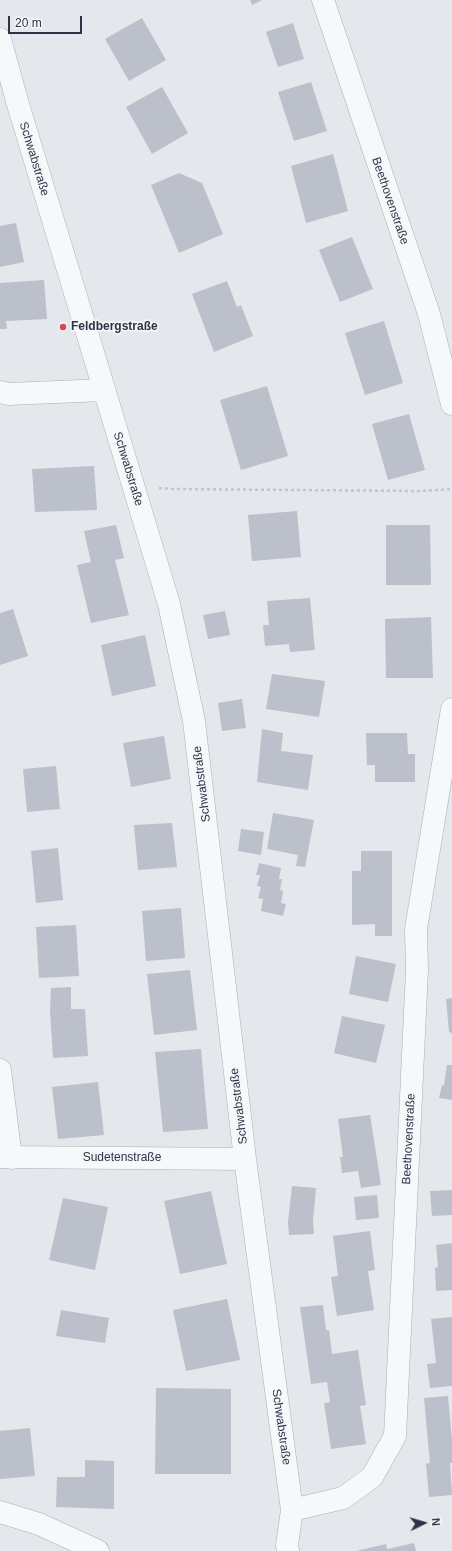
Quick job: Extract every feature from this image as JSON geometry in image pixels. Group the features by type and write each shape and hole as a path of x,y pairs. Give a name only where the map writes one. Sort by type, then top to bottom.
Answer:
{"street":[{"name":"Beethovenstraße","path":"322,0 429,314 452,404"},
{"name":"Schwabstraße","path":"0,39 8,104 104,390 169,604 194,721 245,1159 292,1510 285,1549"},
{"path":"0,392 9,394 104,390"},
{"name":"Beethovenstraße","path":"292,1510 343,1498 372,1477 395,1436 417,970 416,929 452,709"},
{"path":"0,1070 5,1158"},
{"name":"Sudetenstraße","path":"5,1158 245,1159"},
{"path":"0,1512 39,1524 98,1551"}],"path":[{"path":"134,488 412,491 452,489"}],"building":[{"path":"250,0 262,0 252,5"},
{"path":"142,18 166,60 129,81 105,39"},
{"path":"293,23 304,59 278,67 266,32"},
{"path":"311,82 327,131 294,141 278,92"},
{"path":"162,87 188,133 152,154 126,107"},
{"path":"333,154 348,211 306,223 291,166"},
{"path":"179,173 202,183 223,234 179,253 151,185"},
{"path":"16,223 24,262 0,267 0,226"},
{"path":"352,237 373,289 340,302 319,250"},
{"path":"44,280 47,319 6,321 7,329 0,329 0,283"},
{"path":"227,281 237,307 241,305 253,336 214,352 192,294"},
{"path":"384,321 403,383 365,395 345,333"},
{"path":"267,386 288,456 241,470 220,400"},
{"path":"409,414 425,470 388,480 372,424"},
{"path":"94,466 97,510 35,512 32,469"},
{"path":"297,511 301,557 252,561 248,515"},
{"path":"116,525 124,558 115,560 129,615 91,623 77,565 91,562 84,531"},
{"path":"386,525 430,525 431,585 386,585"},
{"path":"310,598 315,650 290,652 289,644 265,646 263,625 269,625 267,601"},
{"path":"13,609 28,656 0,665 0,613"},
{"path":"225,611 230,635 208,639 203,615"},
{"path":"431,617 433,678 386,678 385,619"},
{"path":"145,635 156,686 112,696 101,645"},
{"path":"272,674 325,681 319,717 266,709"},
{"path":"242,699 246,728 222,731 218,703"},
{"path":"262,729 283,733 281,751 313,755 308,790 257,782"},
{"path":"366,733 407,733 408,754 415,754 415,782 375,782 375,765 367,765"},
{"path":"164,736 171,779 131,787 123,743"},
{"path":"56,766 60,809 27,812 23,769"},
{"path":"273,813 314,820 305,867 296,866 298,855 267,849"},
{"path":"172,823 177,867 138,870 134,825"},
{"path":"241,829 264,832 261,855 238,851"},
{"path":"58,848 63,900 36,903 31,851"},
{"path":"361,851 392,851 392,936 375,936 375,924 352,925 352,871 361,871"},
{"path":"259,863 281,868 279,879 282,879 280,890 283,891 281,903 286,904 283,916 261,911 263,899 258,898 261,887 257,886 260,875 256,875"},
{"path":"181,908 185,958 146,961 142,911"},
{"path":"76,925 79,976 39,978 36,927"},
{"path":"356,956 396,964 388,1002 349,994"},
{"path":"190,970 197,1030 154,1035 147,974"},
{"path":"71,987 71,1009 85,1009 88,1056 53,1058 50,1010 51,988"},
{"path":"452,998 452,1033 449,1032 446,999"},
{"path":"342,1016 385,1025 376,1063 334,1053"},
{"path":"201,1049 208,1129 163,1132 155,1052"},
{"path":"447,1065 452,1065 452,1100 439,1098 442,1085 449,1086 444,1085"},
{"path":"98,1082 104,1135 58,1139 52,1087"},
{"path":"370,1115 381,1185 361,1188 358,1171 342,1173 340,1157 343,1157 338,1119"},
{"path":"292,1186 316,1188 313,1220 314,1234 289,1235 288,1222"},
{"path":"452,1190 452,1215 432,1216 430,1191"},
{"path":"211,1191 227,1264 180,1274 164,1201"},
{"path":"377,1195 379,1218 356,1220 354,1197"},
{"path":"63,1198 108,1207 95,1270 49,1260"},
{"path":"370,1231 375,1270 368,1271 374,1310 337,1316 331,1277 338,1276 333,1236"},
{"path":"452,1243 452,1290 436,1291 435,1268 438,1267 436,1245"},
{"path":"227,1299 240,1360 186,1371 173,1310"},
{"path":"323,1305 326,1330 329,1330 332,1354 358,1350 366,1405 360,1406 366,1444 331,1449 324,1403 330,1402 327,1382 311,1384 300,1307"},
{"path":"61,1310 109,1318 105,1343 56,1336"},
{"path":"452,1317 452,1386 430,1388 427,1364 436,1363 431,1319"},
{"path":"156,1388 231,1389 231,1474 155,1474"},
{"path":"448,1396 452,1440 452,1463 450,1463 452,1495 429,1497 426,1464 430,1463 424,1398"},
{"path":"30,1428 35,1476 0,1479 0,1431"},
{"path":"85,1460 114,1461 114,1509 56,1507 57,1477 85,1477"},
{"path":"414,1543 416,1551 356,1551 386,1544 387,1549"}],"place":[{"name":"Feldbergstraße","path":"63,327"}]}
